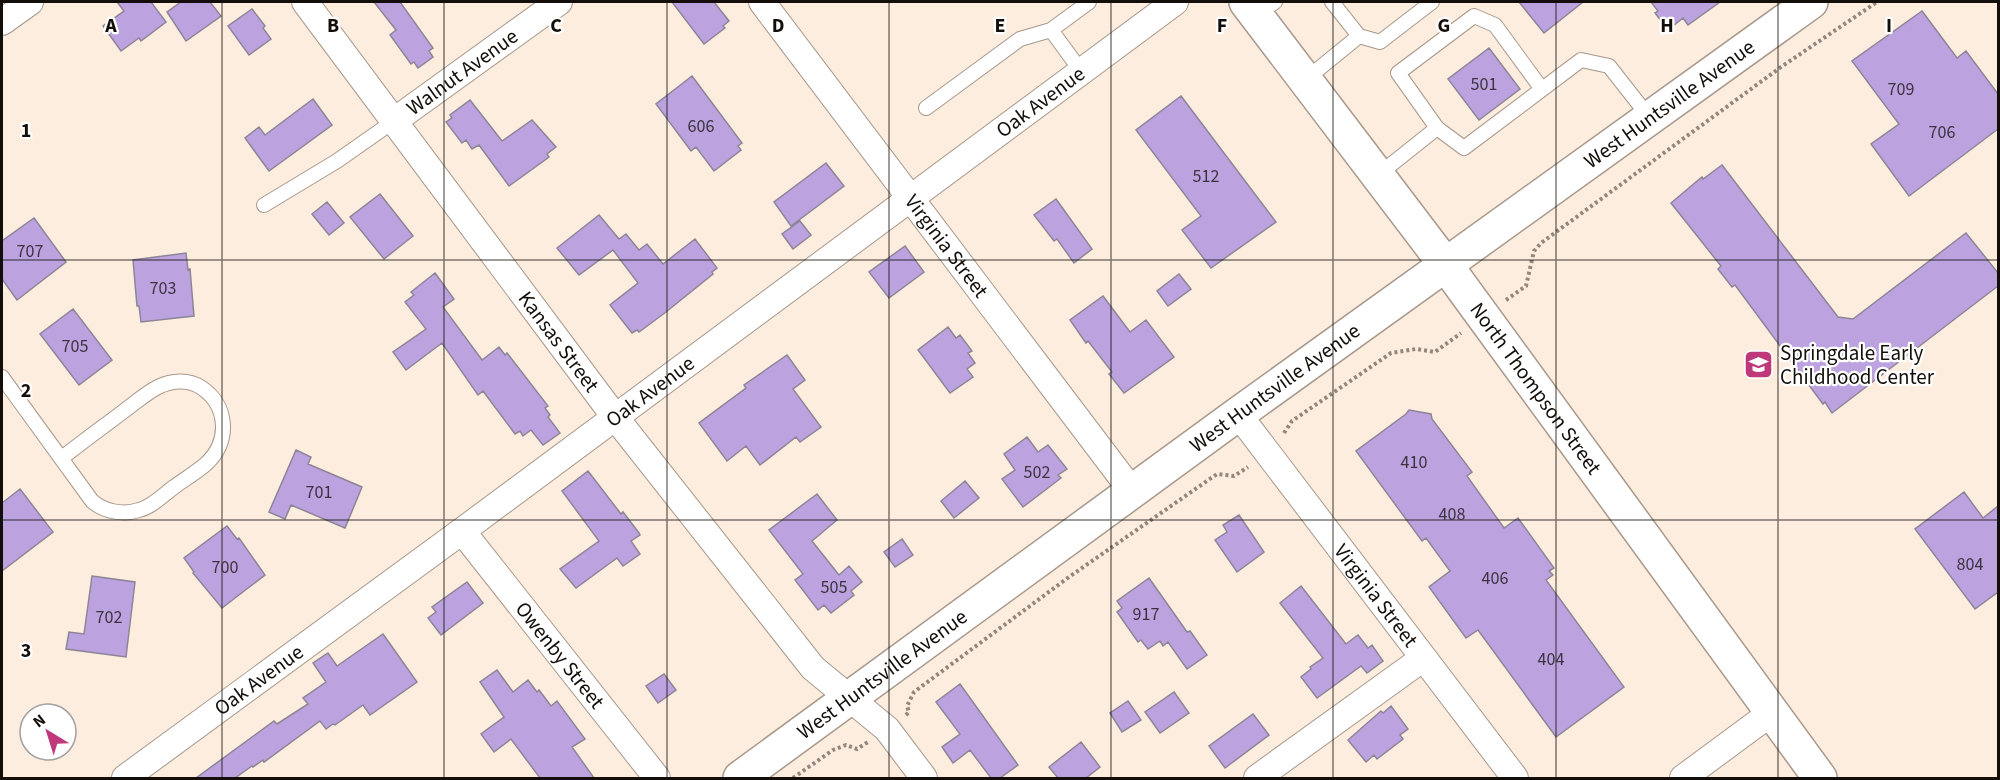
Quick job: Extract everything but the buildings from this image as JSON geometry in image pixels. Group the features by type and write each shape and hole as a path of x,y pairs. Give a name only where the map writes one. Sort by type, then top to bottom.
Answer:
{"main road":[{"name":"West Huntsville Avenue","path":"740,778 1445,264 1811,2"},
{"name":"North Thompson Street","path":"1259,6 1305,80 1445,264 1820,778"}],"street":[{"path":"2,22 30,2"},
{"name":"Kansas Street","path":"304,2 615,417 813,668 887,729 924,778"},
{"name":"Walnut Avenue","path":"394,122 559,2"},
{"name":"Virginia Street","path":"762,2 1132,491"},
{"name":"Oak Avenue","path":"125,778 462,531 1174,2"},
{"name":"Virginia Street","path":"1238,414 1422,659 1515,778"},
{"name":"Owenby Street","path":"462,531 657,778"},
{"path":"1257,778 1422,659"},
{"path":"1683,778 1771,712"}],"lane":[{"path":"926,108 1020,39 1051,30 1089,2"},
{"path":"1332,2 1359,36 1380,42 1432,2"},
{"path":"1541,88 1494,25 1474,16 1398,73 1437,128 1464,148 1581,60 1610,66 1649,117"},
{"path":"1051,30 1081,71"},
{"path":"1305,80 1359,36"},
{"path":"264,205 337,161 394,122"},
{"path":"1378,175 1437,128"},
{"path":"2,377 97,506 117,512 140,510 147,507 208,462 222,440 224,428 222,413 207,392 195,384 183,381 171,383 148,394 62,458"}],"path":[{"path":"793,778 833,750 846,745 857,749 887,729 909,712 907,706 914,692 1069,577 1217,474 1234,476 1283,443 1284,432 1292,421 1392,353 1416,349 1435,352 1484,317 1526,286 1534,251 1541,243 1781,67 1877,2"}],"place":[{"name":"Springdale Early Childhood Center","path":"1759,365"}]}
